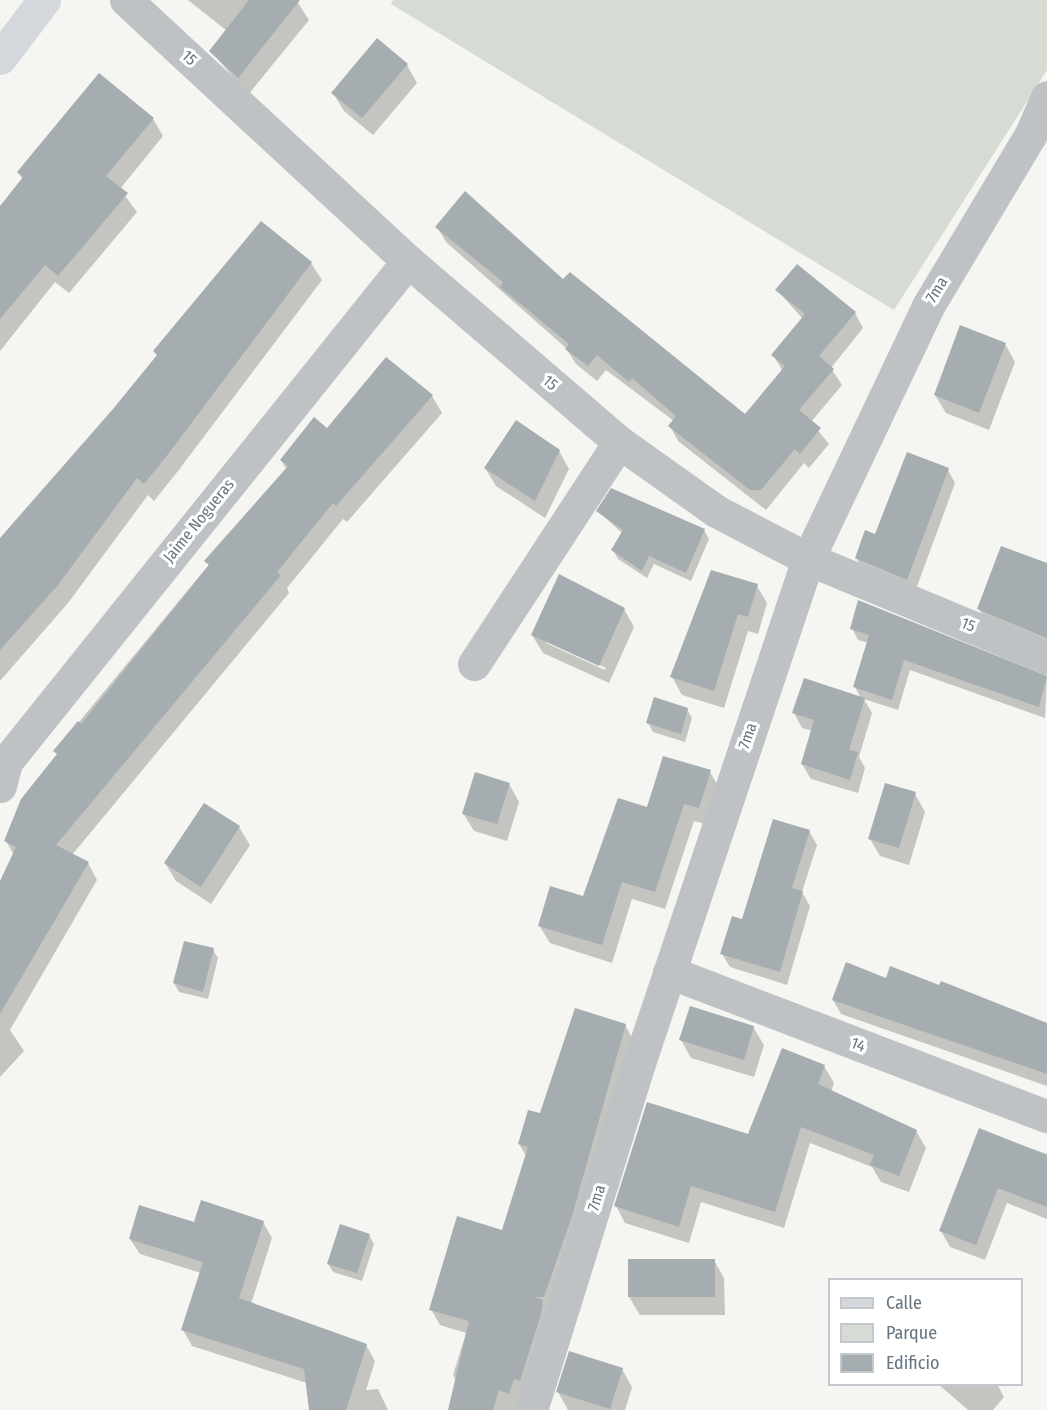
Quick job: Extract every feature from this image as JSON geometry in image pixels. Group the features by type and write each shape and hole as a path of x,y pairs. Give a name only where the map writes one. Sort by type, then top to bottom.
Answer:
{"main road":[{"path":"0,58 44,0"}],"street":[{"name":"15","path":"126,0 408,261 619,442 716,511 808,559 1047,658"},
{"name":"7ma","path":"531,1410 669,972 808,559 927,306 1031,134 1047,97"},
{"name":"Jaime Nogueras","path":"0,786 6,762 408,261"},
{"path":"474,664 619,442"},
{"name":"14","path":"669,972 1047,1116"}],"green space":[{"path":"393,0 1047,0 1047,70 894,310 391,4"}],"building":[{"path":"249,0 300,0 238,78 209,51"},
{"path":"377,38 408,64 362,118 331,93"},
{"path":"99,73 154,118 106,176 128,193 58,276 45,265 0,319 0,206 23,177 17,172"},
{"path":"465,191 563,279 570,272 745,414 785,366 771,355 805,314 775,290 797,264 856,312 819,356 834,369 799,410 821,428 800,454 795,449 761,490 750,490 668,426 676,416 632,378 629,382 597,355 588,366 565,349 569,344 500,287 503,282 435,227"},
{"path":"261,221 312,262 169,453 144,484 137,478 58,585 0,650 0,538 113,409 157,355 153,351"},
{"path":"960,325 1006,343 979,413 934,395"},
{"path":"386,357 433,395 336,506 333,503 277,572 281,575 56,845 89,862 0,1014 0,881 16,847 4,841 21,799 57,754 53,751 78,721 81,724 209,565 204,561 288,466 280,460 314,417 327,428"},
{"path":"516,420 560,450 535,501 484,468"},
{"path":"907,452 949,468 907,580 855,558 865,530 875,534"},
{"path":"611,488 705,529 686,573 649,556 642,571 611,550 623,530 596,511"},
{"path":"1001,546 1047,563 1047,638 977,609"},
{"path":"711,570 758,584 748,617 738,614 714,691 670,677"},
{"path":"559,574 625,608 599,666 531,635"},
{"path":"858,600 1047,676 1039,707 904,660 892,700 853,687 869,635 850,629"},
{"path":"804,678 865,698 849,750 858,752 850,780 801,764 814,720 792,713"},
{"path":"654,697 688,708 681,734 646,723"},
{"path":"663,756 711,770 699,808 684,804 655,892 622,882 602,945 538,926 550,886 583,896 618,798 647,807"},
{"path":"475,772 510,783 497,824 462,814"},
{"path":"885,783 916,792 899,848 868,839"},
{"path":"204,803 240,826 201,887 164,863"},
{"path":"773,819 810,830 792,888 803,891 780,972 720,954 732,916 742,919"},
{"path":"184,941 214,948 203,992 173,983"},
{"path":"846,962 886,978 890,966 939,985 941,981 1047,1023 1047,1074 832,1000"},
{"path":"690,1006 754,1026 744,1060 679,1040"},
{"path":"575,1008 626,1024 572,1216 544,1297 535,1297 543,1300 541,1314 520,1381 514,1379 509,1394 499,1390 493,1410 448,1410 469,1321 429,1310 457,1216 502,1230 528,1147 518,1144 528,1110 540,1113"},
{"path":"782,1048 825,1065 818,1084 917,1130 899,1176 870,1165 874,1155 801,1127 775,1212 691,1186 679,1227 614,1206 647,1102 748,1134"},
{"path":"979,1128 1047,1155 1047,1207 998,1188 976,1245 939,1231"},
{"path":"201,1200 264,1221 239,1298 367,1344 346,1410 309,1410 304,1369 181,1330 203,1262 129,1239 139,1205 194,1222"},
{"path":"340,1224 370,1234 357,1273 327,1264"},
{"path":"628,1259 715,1259 715,1297 628,1297"},
{"path":"569,1351 623,1368 610,1409 556,1392"}]}
